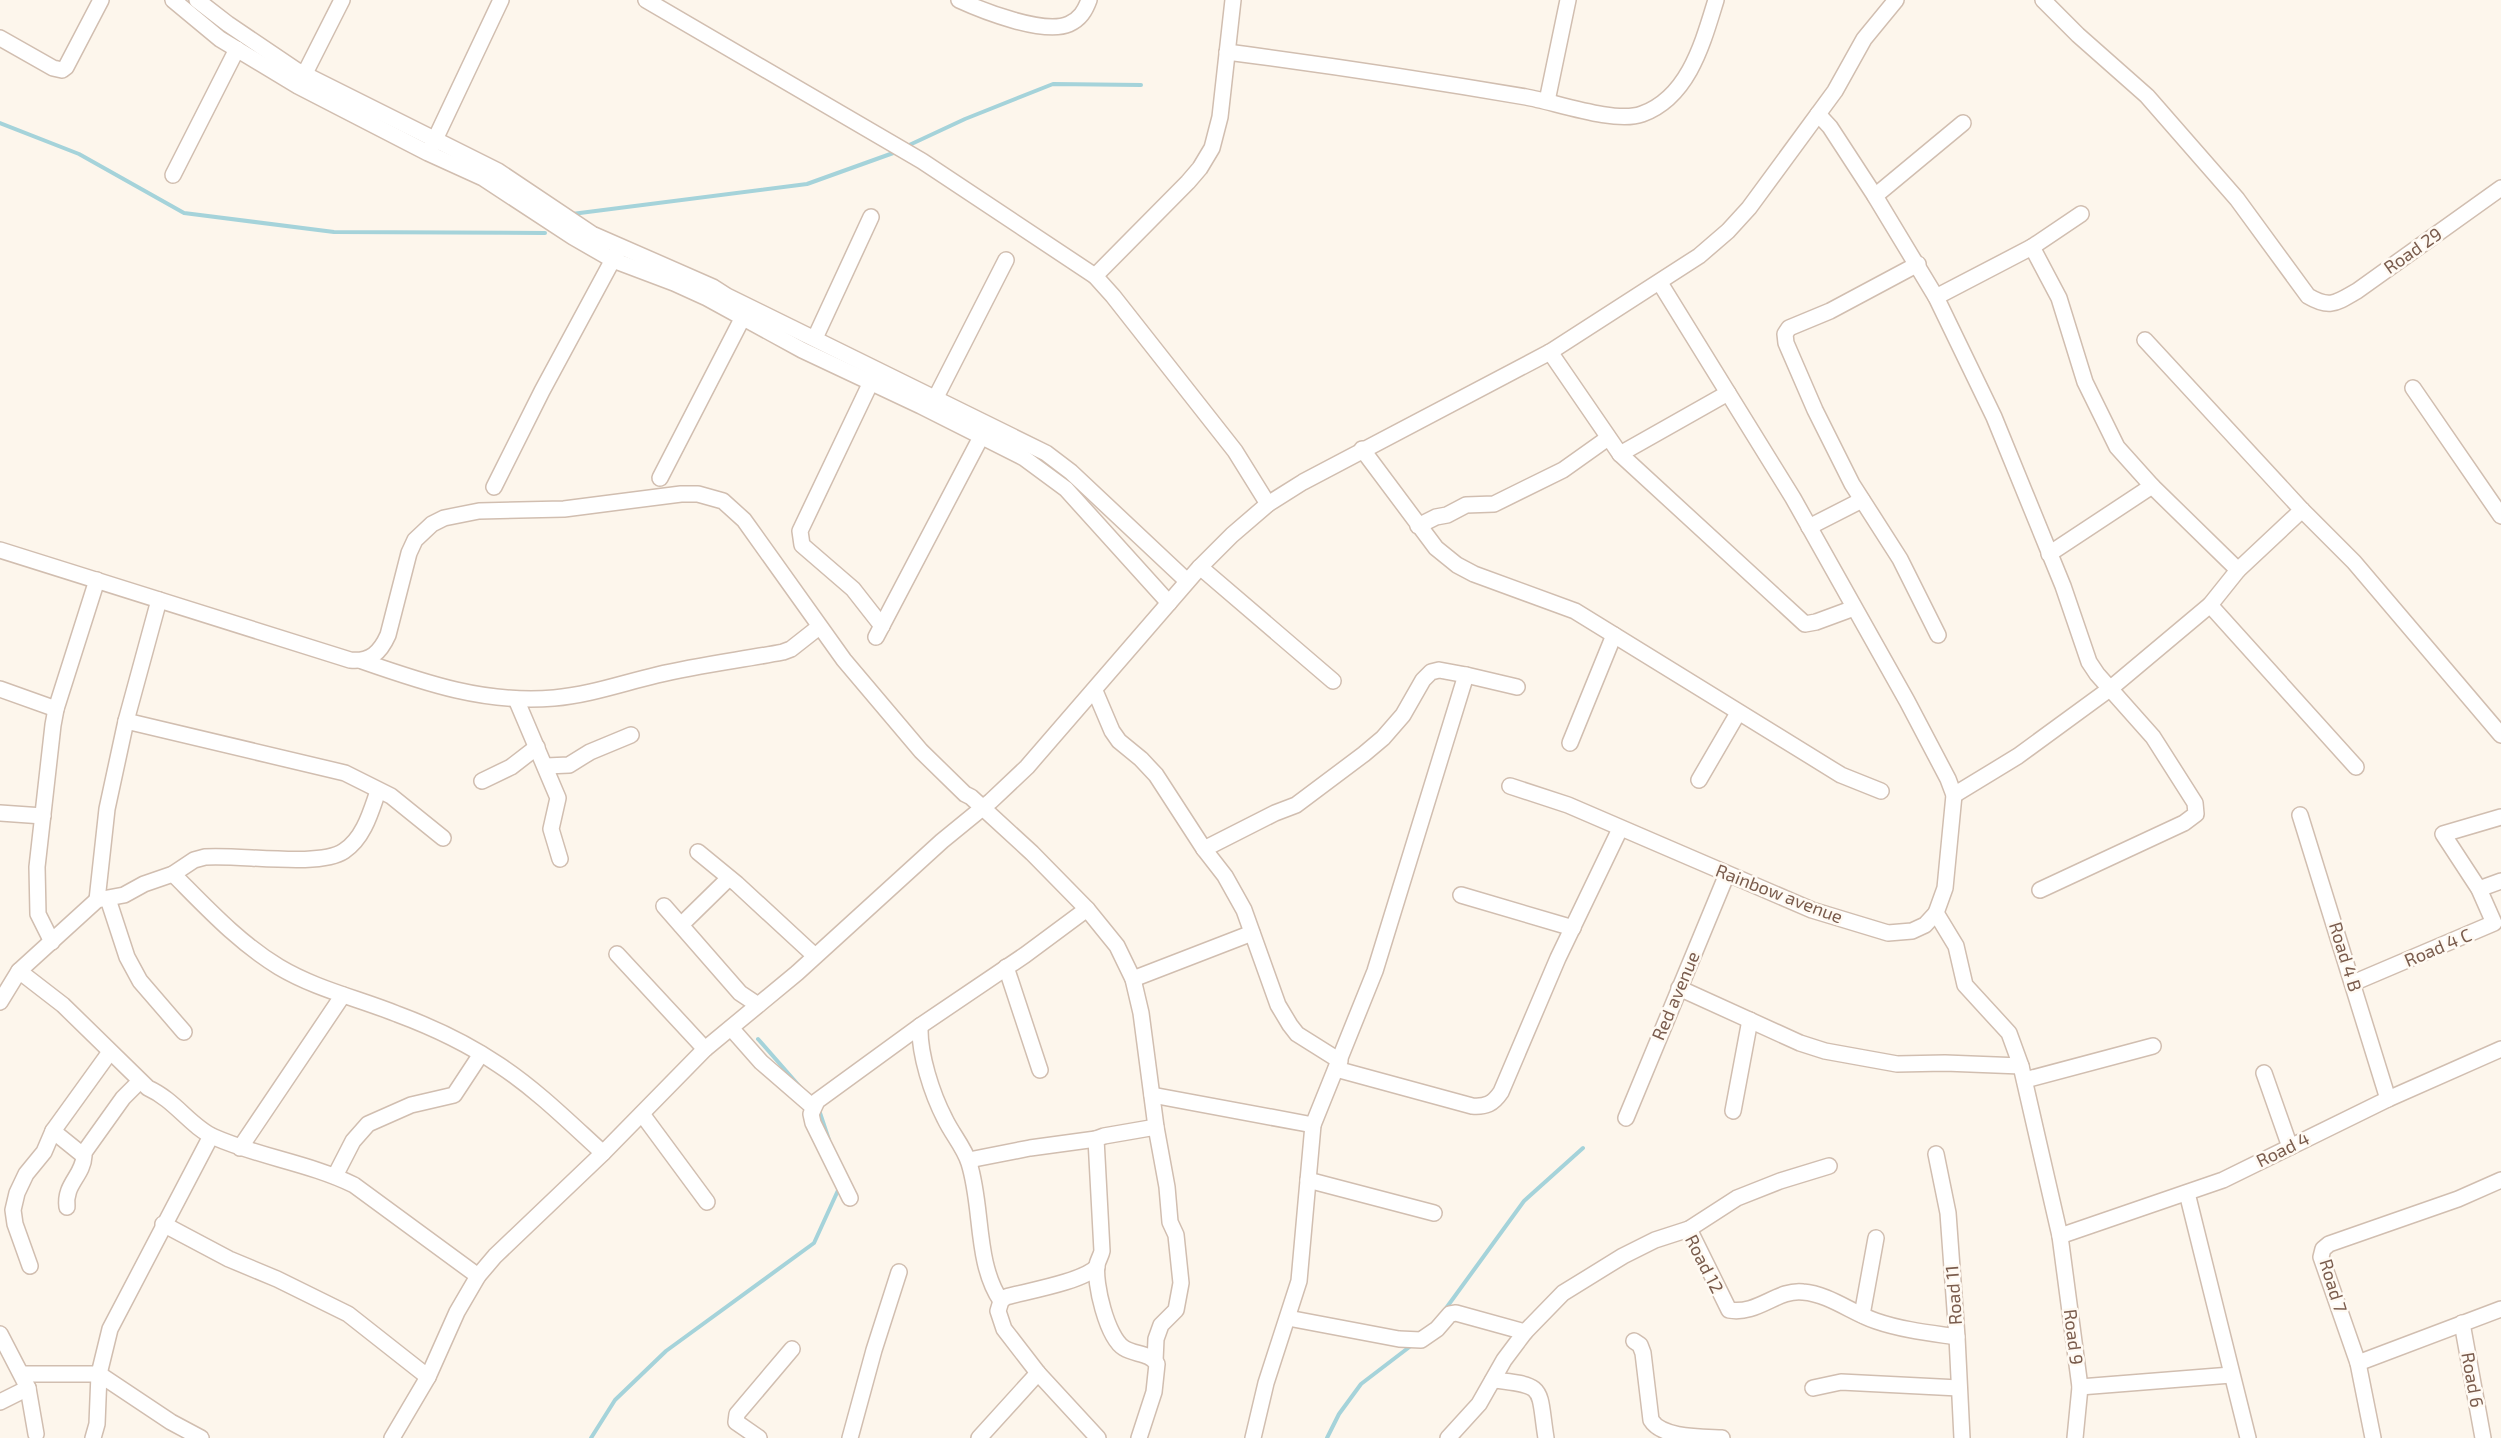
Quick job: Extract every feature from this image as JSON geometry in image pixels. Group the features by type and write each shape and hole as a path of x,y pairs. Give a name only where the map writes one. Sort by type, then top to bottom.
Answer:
{"street":[{"path":"0,38 53,68 62,70 66,67 101,0"},
{"path":"173,0 220,39 432,146 563,231 712,287 1046,453 1071,472 1187,581"},
{"path":"197,0 301,80"},
{"path":"301,80 342,0"},
{"path":"432,146 501,0"},
{"path":"645,0 922,162 1095,276 1235,451 1268,504"},
{"path":"966,1 1024,23 1053,27 1068,25 1082,15 1089,0"},
{"path":"1095,276 1200,168 1212,148 1220,117 1233,0"},
{"path":"1547,101 1568,0"},
{"path":"1227,52 1355,69 1547,101 1607,115 1629,117 1642,114 1657,106 1680,85 1699,56 1716,0"},
{"path":"392,1438 428,1377 457,1312 478,1276 495,1256 603,1154 705,1049 815,956 1027,767 1095,692 1187,581 1232,535 1268,504 1303,482 1550,352 1699,256 1728,231 1749,208 1834,91 1864,39 1896,0"},
{"name":"Road 29","path":"2043,0 2078,35 2147,96 2237,199 2308,296 2321,304 2335,304 2357,291 2501,188"},
{"path":"173,175 237,49"},
{"path":"1818,114 1830,127 1875,196 1936,297 1994,417 2089,662 2153,737 2195,803 2196,814 2184,822 2040,890"},
{"path":"1875,196 1963,123"},
{"path":"1936,297 2032,247 2081,214"},
{"path":"815,338 871,217"},
{"path":"2032,247 2059,298 2080,367 2116,447 2152,486 2238,570"},
{"path":"617,253 742,319 1024,458 1066,489 1169,603"},
{"path":"494,487 542,391 617,253"},
{"path":"935,399 1006,260"},
{"path":"1918,264 1830,311 1789,328 1785,334 1786,343 1815,410 1862,500 1900,559 1938,635"},
{"path":"1660,283 1809,527 1907,701 1954,795 1945,888 1936,913"},
{"path":"660,477 742,319"},
{"path":"2145,340 2302,510 2354,562 2501,735"},
{"path":"1550,352 1620,454 1805,624 1854,608"},
{"path":"871,382 800,531 800,539 802,545 861,598 879,631 981,437"},
{"path":"2413,388 2501,516"},
{"path":"1620,454 1728,393"},
{"path":"1418,526 1436,517 1448,515 1466,505 1494,504 1563,470 1608,438"},
{"path":"1362,449 1436,548 1457,565 1474,574 1575,611 1841,775 1881,791"},
{"path":"2049,554 2152,486"},
{"path":"362,661 374,656 383,648 409,553 415,540 432,524 444,518 479,511 564,509 681,494 711,496 723,501 736,511 860,681 921,751 1032,853 1087,909 1117,946 1133,979 1141,1013 1156,1127 1167,1187 1170,1222 1176,1235 1181,1283 1176,1310 1161,1325 1156,1340 1157,1374 1154,1392 1139,1438"},
{"path":"1809,527 1862,500"},
{"path":"1954,795 2018,756 2111,688 2210,605 2238,570 2302,510"},
{"path":"0,550 268,636 350,660 362,661 438,688 467,694 516,699 562,697 686,669 783,652 791,649 819,627"},
{"path":"1200,567 1333,681"},
{"path":"52,942 38,914 37,867 56,709 97,580"},
{"path":"159,600 126,721 103,835 103,899 127,957 140,981 184,1032"},
{"path":"2210,605 2356,767"},
{"path":"1570,743 1614,635"},
{"path":"1204,849 1275,813 1296,805 1364,754 1383,738 1403,715 1423,680 1431,672 1439,670 1517,687"},
{"path":"1253,1438 1266,1383 1299,1281 1313,1125 1375,971 1466,675"},
{"path":"0,689 56,709"},
{"path":"1095,692 1112,731 1119,741 1156,775 1204,849 1225,876 1244,910 1278,1005 1297,1034 1338,1065 1472,1107 1483,1107 1494,1102 1501,1092 1573,928 1620,830"},
{"path":"516,699 558,798 551,829 560,859"},
{"path":"1700,780 1738,713"},
{"path":"126,721 345,773 391,796 443,838"},
{"path":"546,766 569,765 590,752 631,735"},
{"path":"482,781 511,767 537,747"},
{"name":"Rainbow avenue","path":"1510,786 1568,805 1620,830 1812,910 1888,933 1912,931 1925,925 1936,913"},
{"path":"0,1002 19,971 103,899 124,895 144,884 173,874 194,860 205,857 310,859 331,856 345,850 366,825 378,790"},
{"path":"0,813 43,816"},
{"name":"Road 4 B","path":"2300,815 2388,1100"},
{"name":"Road 4 C","path":"2353,983 2494,923 2479,889 2444,834 2501,817"},
{"path":"698,852 815,956"},
{"path":"173,874 249,946 279,967 317,987 398,1014 481,1054 502,1067 561,1114 603,1154"},
{"name":"Red avenue","path":"1626,1118 1727,874"},
{"path":"681,925 729,878"},
{"path":"2479,889 2501,881"},
{"path":"1461,895 1573,928"},
{"path":"664,906 740,993 758,1005"},
{"path":"850,1197 818,1136 813,1123 813,1107 825,1093 1087,909"},
{"name":"Road 9","path":"1936,913 1956,946 1965,985 2009,1033 2023,1073 2060,1236 2080,1387 2075,1438"},
{"path":"1133,979 1252,933"},
{"path":"617,954 705,1049"},
{"path":"1006,967 1040,1070"},
{"path":"19,971 63,1005 148,1088 163,1095 211,1136 240,1148 335,1176 354,1185 478,1276"},
{"path":"1679,988 1825,1051 1898,1064 1945,1063 2023,1073 2153,1046"},
{"path":"240,1148 343,995"},
{"path":"1733,1111 1750,1020"},
{"path":"920,1026 919,1043 944,1118 969,1160 978,1202 988,1279 1001,1301"},
{"path":"731,1028 761,1062 813,1107"},
{"name":"Road 4","path":"2060,1236 2223,1180 2388,1100 2501,1049"},
{"path":"30,1266 15,1224 13,1210 26,1174 44,1152 53,1131 110,1052"},
{"path":"335,1176 353,1141 368,1124 411,1105 454,1095 481,1054"},
{"path":"2264,1073 2290,1147"},
{"path":"67,1207 67,1192 84,1162 83,1154 123,1098 140,1081"},
{"path":"1152,1095 1313,1125"},
{"path":"642,1114 706,1202"},
{"path":"969,1160 1156,1127"},
{"path":"53,1131 83,1154"},
{"path":"93,1438 97,1424 99,1374 110,1329 211,1136"},
{"path":"1096,1139 1102,1251 1097,1267 1107,1328 1115,1341 1125,1349 1140,1353 1155,1361"},
{"name":"Road 11","path":"1936,1154 1948,1213 1962,1438"},
{"path":"1689,1229 1737,1198 1780,1181 1829,1166"},
{"path":"1308,1180 1434,1213"},
{"name":"Road 7","path":"2373,1438 2358,1363 2321,1257 2323,1249 2329,1244 2458,1199 2501,1180"},
{"path":"2187,1193 2247,1438"},
{"path":"163,1224 348,1314 428,1377"},
{"name":"Road 12","path":"1448,1438 1479,1404 1504,1360 1525,1332 1563,1293 1655,1240 1689,1229 1729,1310 1749,1311 1780,1296 1801,1291 1817,1295 1862,1315 1912,1330 1957,1337"},
{"path":"1862,1315 1876,1238"},
{"path":"1097,1267 1091,1272 1072,1279 1006,1297 1001,1301 998,1311 1004,1329 1038,1373 1098,1438"},
{"path":"850,1438 898,1272"},
{"path":"2358,1363 2501,1309"},
{"path":"1288,1318 1399,1339 1421,1340 1437,1329 1450,1314 1525,1332"},
{"name":"Road 6","path":"2462,1323 2483,1438"},
{"path":"0,1334 28,1388 36,1434"},
{"path":"1634,1341 1640,1345 1643,1353 1653,1425 1660,1431 1672,1435 1722,1438"},
{"path":"759,1438 740,1427 736,1422 737,1414 792,1349"},
{"path":"978,1438 1038,1373"},
{"path":"22,1374 99,1374 171,1422 201,1438"},
{"path":"2080,1387 2231,1375"},
{"path":"1493,1380 1532,1386 1538,1391 1546,1438"},
{"path":"1813,1388 1841,1382 1959,1388"},
{"path":"0,1402 28,1388"}],"waterway":[{"path":"905,147 965,119 1053,84 1141,85"},
{"path":"0,123 79,154 184,213 334,232 545,233"},
{"path":"572,214 807,184 896,152"},
{"path":"758,1039 801,1088"},
{"path":"819,1110 829,1140"},
{"path":"1444,1311 1524,1201 1583,1148"},
{"path":"591,1438 615,1400 666,1351 814,1243 840,1186"},
{"path":"1327,1438 1339,1414 1361,1384 1412,1345"}]}
